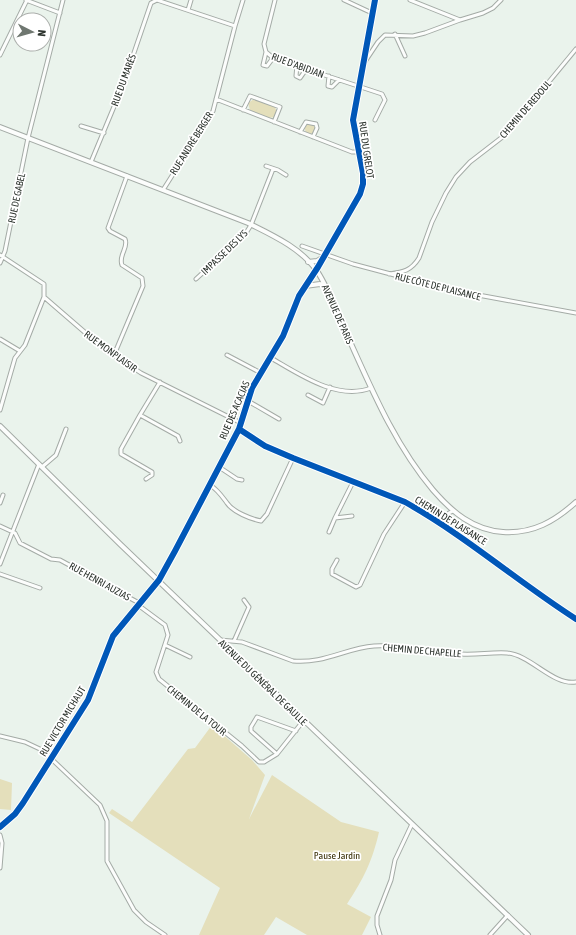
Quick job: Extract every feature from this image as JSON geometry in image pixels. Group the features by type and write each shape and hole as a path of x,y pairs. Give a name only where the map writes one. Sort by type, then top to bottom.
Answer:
{"main road":[{"name":"RUE DU GRELOT","path":"316,269 361,189 363,173 352,120 375,0"},
{"name":"AVENUE DE PARIS","path":"0,127 251,225 279,239 308,262 316,269 325,286 389,424 418,472 452,511 481,528 511,533 526,531 554,521 576,502"},
{"path":"308,262 317,261 324,255"},
{"name":"RUE DES ACACIAS","path":"158,580 239,429 252,388 283,336 304,286 316,269"},
{"path":"304,286 320,284 325,286"},
{"name":"AVENUE DU GÉNÉRAL DE GAULLE","path":"1,429 528,935"},
{"name":"RUE VICTOR MICHAUT","path":"0,827 19,808 88,700 113,636 158,580"}],"street":[{"path":"0,53 27,0 35,1 60,13"},
{"name":"RUE DE GABEL","path":"0,263 28,138 63,0"},
{"name":"RUE DU MARÈS","path":"91,162 104,133 151,3 157,0 235,26"},
{"path":"188,10 191,0"},
{"path":"235,26 242,0"},
{"name":"RUE D'ABIDJAN","path":"275,0 264,44 266,52 273,58 307,68 384,95 384,100 375,120"},
{"path":"344,0 372,13"},
{"path":"410,0 460,20"},
{"path":"362,68 378,42 385,35 395,34 413,36 483,13 493,8 501,0"},
{"name":"RUE ANDRÉ BERGER","path":"163,190 184,153 213,111 235,26"},
{"path":"395,34 405,56"},
{"name":"CHEMIN DE REDOUL","path":"389,274 406,272 413,267 419,258 446,193 456,177 470,162 505,135 576,49"},
{"path":"266,52 264,65 267,66 273,58"},
{"path":"297,65 296,76 300,78 307,68"},
{"path":"329,76 328,86 332,87 339,80"},
{"path":"243,110 250,96 280,107 274,122"},
{"path":"216,99 352,152 358,152"},
{"path":"300,132 306,122 316,124 317,128 313,137"},
{"path":"82,126 104,133"},
{"path":"266,166 286,175"},
{"name":"IMPASSE DES LYS","path":"196,279 246,233 251,225 273,169"},
{"path":"114,355 143,286 142,278 122,265 121,258 126,245 125,239 110,231 108,228 127,176"},
{"name":"RUE CÔTE DE PLAISANCE","path":"302,246 353,264 474,295 576,313"},
{"path":"0,410 10,371 17,354 25,345 44,297 44,284 2,256"},
{"name":"RUE MONPLAISIR","path":"44,297 114,355 160,382 241,423"},
{"path":"0,339 20,351"},
{"path":"228,355 261,373"},
{"path":"271,358 330,387 355,392 371,388"},
{"path":"146,479 152,475 152,472 121,454 121,448 160,382"},
{"path":"308,395 323,403 330,387"},
{"path":"248,401 279,419"},
{"path":"140,415 178,436 180,441"},
{"path":"0,564 40,466 56,455 66,429"},
{"name":"CHEMIN DE PLAISANCE","path":"239,429 265,446 405,502 445,526 485,553 542,597 576,619"},
{"path":"210,484 221,493 227,503 233,508 261,521 267,514 293,458"},
{"path":"219,467 237,479 242,480"},
{"path":"329,532 353,482"},
{"path":"0,503 3,495"},
{"path":"337,560 332,569 332,574 350,585 356,587 360,585 384,534 405,502"},
{"path":"445,526 449,513 452,511"},
{"path":"335,518 352,516"},
{"name":"RUE HENRI AUZIAS","path":"0,526 12,532 20,543 51,559 60,560 139,604"},
{"path":"0,574 40,588"},
{"path":"234,641 249,607 244,600"},
{"name":"CHEMIN DE LA TOUR","path":"139,604 165,625 168,635 156,672 159,679 242,746 259,762 264,762 277,754"},
{"name":"CHEMIN DE CHAPELLE","path":"220,640 234,641 293,661 302,662 313,662 373,646 462,654 509,653 520,657 558,679 575,683"},
{"path":"166,645 190,657"},
{"path":"296,731 257,717 251,727 251,731 277,754 296,731 304,720"},
{"path":"0,736 26,742 42,750 100,805 107,821 107,861 134,910 146,922 165,935"},
{"path":"380,935 376,925 377,916 391,880 395,860 412,824"},
{"path":"0,835 2,843 0,868"},
{"path":"490,935 508,915"}],"green space":[{"path":"254,99 275,107 277,113 275,117 269,118 250,110 248,103"},
{"path":"308,124 312,124 314,125 314,133 308,134 305,131 305,127"},
{"name":"Pause Jardin","path":"212,725 252,760 265,775 249,819 272,775 341,822 379,832 367,870 347,904 371,917 362,935 307,935 276,917 264,935 199,935 220,888 109,813 112,809 132,822 188,749 195,748"},
{"path":"0,779 12,783 11,810 0,809"}],"cycle path":[{"path":"0,827 15,814 23,803 88,700 113,636 159,580 239,429 252,388 283,336 299,296 318,267 360,194 363,184 363,173 353,120 375,0"},
{"path":"239,429 265,446 405,502 471,544 533,590 576,619"}]}
